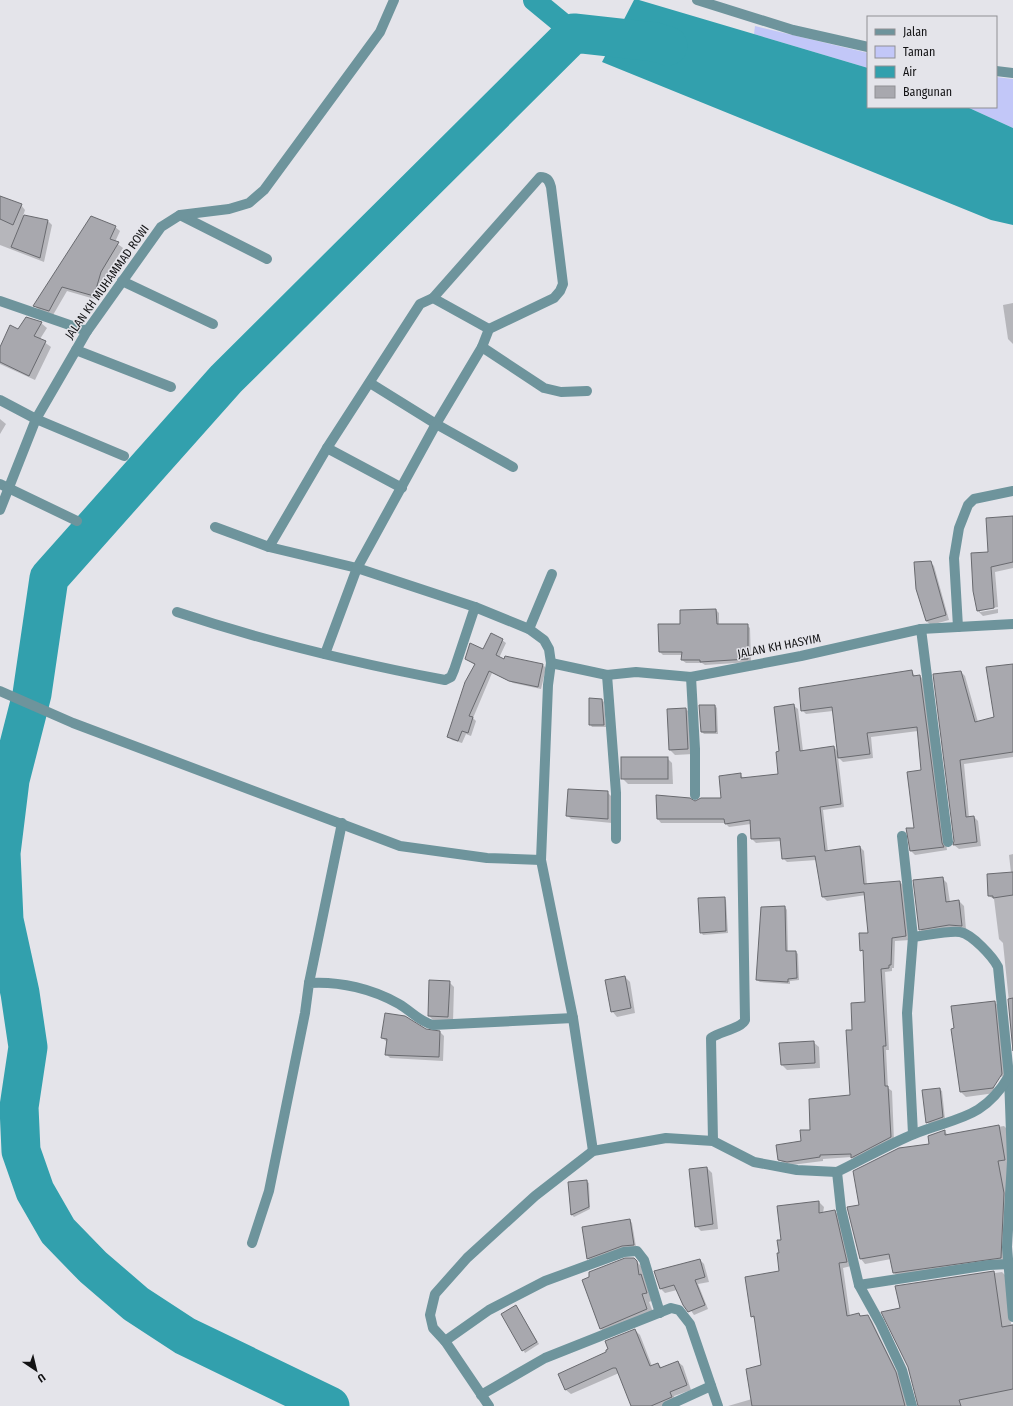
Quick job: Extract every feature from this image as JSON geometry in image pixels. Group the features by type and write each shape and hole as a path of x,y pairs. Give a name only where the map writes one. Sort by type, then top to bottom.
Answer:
{"street":[{"name":"JALAN KH MUHAMMAD ROWI","path":"0,510 4,487 36,419 87,331 161,227 180,215 229,208 249,203 264,190 380,32 394,0"},
{"path":"697,0 793,30 867,47"},
{"path":"997,71 1013,73"},
{"path":"269,547 327,448 370,383 414,311 420,304 433,298 540,177 545,177 549,180 563,284 560,291 554,298 489,329 482,347 436,424 357,568 325,654"},
{"path":"180,215 267,259"},
{"path":"122,281 213,324"},
{"path":"433,298 489,329"},
{"path":"0,301 87,331"},
{"path":"482,347 544,388 561,392 587,391"},
{"path":"76,350 171,388"},
{"path":"370,383 436,424 513,467"},
{"path":"0,400 36,419 124,456"},
{"path":"327,448 402,488"},
{"path":"4,487 77,521"},
{"path":"958,627 954,558 958,528 968,504 974,499 1013,491"},
{"path":"215,527 269,547 357,568 476,607 529,629 547,645 551,663 548,685 541,860 573,1018 593,1151"},
{"path":"529,629 552,574"},
{"path":"176,612 325,654 448,680 454,670 476,607"},
{"name":"JALAN KH HASYIM","path":"551,663 607,675 636,672 691,677 801,656 921,629 1013,624"},
{"path":"921,629 948,842"},
{"path":"607,675 616,793 616,838"},
{"path":"691,677 696,750 695,795"},
{"path":"0,692 73,723 400,846 487,858 541,860"},
{"path":"252,1243 269,1191 305,1013 309,983 342,823"},
{"path":"902,836 913,937 907,1013 913,1134"},
{"path":"713,1141 711,1038 716,1034 742,1024 744,1020 746,989 742,838"},
{"path":"913,937 960,932 971,938 994,960 998,967 1011,1075 1012,1161 1007,1228 1013,1317"},
{"path":"309,983 325,982 369,990 403,1006 417,1016 421,1021 433,1025 573,1018"},
{"path":"489,1406 445,1341 433,1328 430,1315 435,1294 467,1258 535,1196 593,1151 666,1138 713,1141 754,1162 797,1170 837,1172 913,1134 960,1119 987,1104 999,1092 1011,1075"},
{"path":"837,1172 841,1208 859,1285 880,1323 902,1370 912,1406"},
{"path":"445,1341 489,1310 545,1281 624,1252 637,1251 644,1260 660,1313"},
{"path":"859,1285 989,1265 1009,1264"},
{"path":"481,1395 545,1358 671,1308 679,1310 686,1317 718,1406"},
{"path":"667,1406 711,1386"}],"green space":[{"path":"755,26 867,53 867,68 754,34"},
{"path":"997,77 1013,79 1013,128 969,108 997,108"}],"water":[{"path":"634,0 639,0 867,68 867,108 969,108 1013,128 1013,225 991,220 602,62"}],"building":[{"path":"0,196 22,204 13,225 0,219"},
{"path":"24,215 48,220 40,258 11,247"},
{"path":"91,216 116,226 110,239 119,242 101,272 94,296 62,287 49,311 33,306"},
{"path":"26,317 42,322 34,336 46,341 29,376 0,362 0,347 10,325 18,329"},
{"path":"1013,516 1013,562 991,567 994,608 977,611 973,591 971,553 988,552 986,518"},
{"path":"931,561 946,615 926,621 916,589 914,562"},
{"path":"716,609 717,624 748,624 748,659 700,662 700,660 681,660 682,652 659,652 658,624 680,624 680,610"},
{"path":"491,633 503,639 496,655 504,659 505,656 543,664 538,687 509,681 489,671 469,716 473,717 468,733 462,731 458,741 447,737 465,682 475,664 465,659 470,643 483,649"},
{"path":"1013,664 1013,752 960,760 966,817 974,816 977,842 953,845 954,841 933,674 961,671 975,722 994,717 986,667"},
{"path":"912,670 913,676 920,675 942,843 944,847 910,851 906,828 914,828 907,772 921,770 917,727 867,733 870,754 838,758 832,707 801,711 799,688"},
{"path":"589,698 602,699 604,725 589,725"},
{"path":"794,704 800,751 834,746 841,804 820,807 825,851 860,846 864,884 900,881 906,936 892,938 891,965 889,965 889,968 881,969 886,1046 883,1046 885,1086 888,1086 891,1137 851,1158 851,1154 820,1155 820,1157 787,1162 778,1160 776,1145 801,1141 800,1130 810,1130 809,1099 850,1095 846,1030 852,1030 851,1003 865,1002 863,950 860,951 859,933 868,933 864,892 822,897 815,856 782,859 780,838 751,839 750,820 725,824 724,819 657,819 656,795 690,798 695,801 701,798 721,798 719,776 741,773 741,778 778,774 776,752 779,751 774,707"},
{"path":"699,705 715,705 716,732 701,732"},
{"path":"686,708 688,749 669,750 667,709"},
{"path":"621,757 668,757 668,779 621,779"},
{"path":"568,789 608,791 608,819 566,816"},
{"path":"1013,872 1013,895 993,898 993,896 988,896 987,874"},
{"path":"943,877 946,902 959,900 962,926 949,925 919,930 913,880"},
{"path":"725,897 726,931 700,933 698,898"},
{"path":"785,906 786,951 796,951 797,978 788,979 788,982 756,980 761,907"},
{"path":"625,976 631,1008 611,1012 605,980"},
{"path":"429,980 450,981 448,1017 428,1016"},
{"path":"1013,998 1013,1051 1008,999"},
{"path":"995,1001 1002,1074 993,1088 960,1092 951,1029 954,1028 951,1006"},
{"path":"385,1013 405,1016 426,1029 440,1031 439,1057 385,1055 387,1039 381,1038"},
{"path":"814,1041 815,1063 781,1065 779,1043"},
{"path":"940,1088 943,1117 926,1123 922,1090"},
{"path":"999,1125 1005,1160 998,1161 1004,1193 1001,1258 893,1273 889,1254 860,1259 847,1207 859,1205 853,1171 899,1148 929,1144 928,1136 945,1130 945,1135"},
{"path":"707,1167 713,1224 695,1227 689,1169"},
{"path":"587,1180 589,1207 571,1215 568,1182"},
{"path":"819,1201 819,1213 835,1210 847,1262 839,1263 847,1316 859,1313 860,1316 868,1315 896,1372 905,1406 752,1406 746,1369 761,1365 754,1316 751,1317 745,1277 779,1271 777,1240 781,1240 777,1206"},
{"path":"630,1219 634,1245 622,1246 587,1259 582,1227"},
{"path":"625,1258 634,1258 637,1261 639,1275 641,1274 647,1293 642,1294 647,1309 600,1329 582,1280 589,1277 589,1272"},
{"path":"700,1259 705,1277 695,1280 705,1305 688,1312 683,1305 674,1285 660,1289 654,1271"},
{"path":"994,1271 1002,1327 1013,1325 1013,1389 959,1400 961,1406 918,1406 908,1367 881,1312 900,1308 895,1286"},
{"path":"516,1305 537,1342 522,1351 501,1314"},
{"path":"635,1329 650,1366 658,1363 660,1368 678,1361 687,1385 670,1392 672,1397 651,1406 631,1406 616,1368 613,1368 565,1390 558,1374 606,1352 608,1349 605,1341"}],"waterway":[{"path":"534,0 574,33"},
{"path":"330,1406 185,1336 136,1304 93,1267 58,1231 35,1191 21,1151 19,1107 28,1047 20,993 4,920 1,853 10,780 32,694 49,578 226,379 574,33 655,42 668,46"}]}
